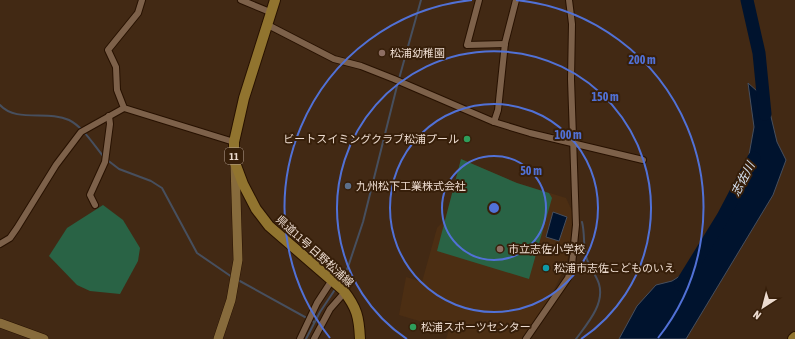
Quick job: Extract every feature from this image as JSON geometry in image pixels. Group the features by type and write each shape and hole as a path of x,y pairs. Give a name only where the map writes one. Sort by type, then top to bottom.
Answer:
{"main road":[{"name":"県道11号 日野松浦線","path":"275,0 266,24 244,98 234,142 234,160 243,184 256,209 269,226 332,280 344,291 353,303 359,319 360,339"}],"street":[{"path":"124,108 117,90 116,67 108,50 138,13 142,0"},
{"path":"241,0 270,12"},
{"path":"479,0 467,45 505,44"},
{"path":"494,122 498,110 505,44 516,0"},
{"path":"526,339 568,278 572,265 576,225 571,79 572,24 569,0"},
{"path":"266,24 334,59 361,66 494,122 530,133 643,160"},
{"path":"0,244 10,238 18,228 56,165 83,130 124,108 234,142"},
{"path":"95,205 90,195 105,162 106,141 110,124 109,116"},
{"path":"218,339 232,300 238,260 234,160"},
{"path":"300,339 308,319 332,280"},
{"path":"314,339 330,309 344,291"},
{"path":"0,324 44,339"}],"shaded area":[{"name":"市立志佐小学校","path":"461,159 517,183 566,198 573,213 570,249 566,265 550,298 523,339 446,339 449,330 399,315 406,277 422,282 437,228 445,220"}],"green space":[{"path":"461,159 517,183 549,193 552,198 529,279 437,251"},
{"path":"103,205 123,220 140,248 138,261 120,294 90,291 77,285 49,256 67,228"}],"water":[{"path":"748,83 767,100 777,142 786,160 773,195 686,339 619,339 637,306 656,285 672,281 699,264 718,234 744,183 754,127"},
{"path":"553,212 567,217 559,241 546,237"}],"waterway":[{"path":"340,283 348,267 363,222 397,86 421,0"},
{"name":"志佐川","path":"747,0 759,53 765,114"},
{"path":"0,105 15,114 52,116 69,120 83,131 103,156"},
{"name":"志佐川","path":"681,285 723,217 754,158"},
{"path":"106,159 119,169 151,181 162,188 197,253 232,277"},
{"path":"576,339 594,313 600,291 598,280 588,263 586,256 582,222"},
{"path":"238,280 314,322"},
{"path":"306,339 320,312 336,288"}],"place":[{"name":"松浦幼稚園","path":"382,53"},
{"name":"ビートスイミングクラブ松浦プール","path":"467,139"},
{"name":"九州松下工業株式会社","path":"348,186"},
{"name":"市立志佐小学校","path":"500,249"},
{"name":"松浦市志佐こどものいえ","path":"546,268"},
{"name":"松浦スポーツセンター","path":"413,327"}]}
